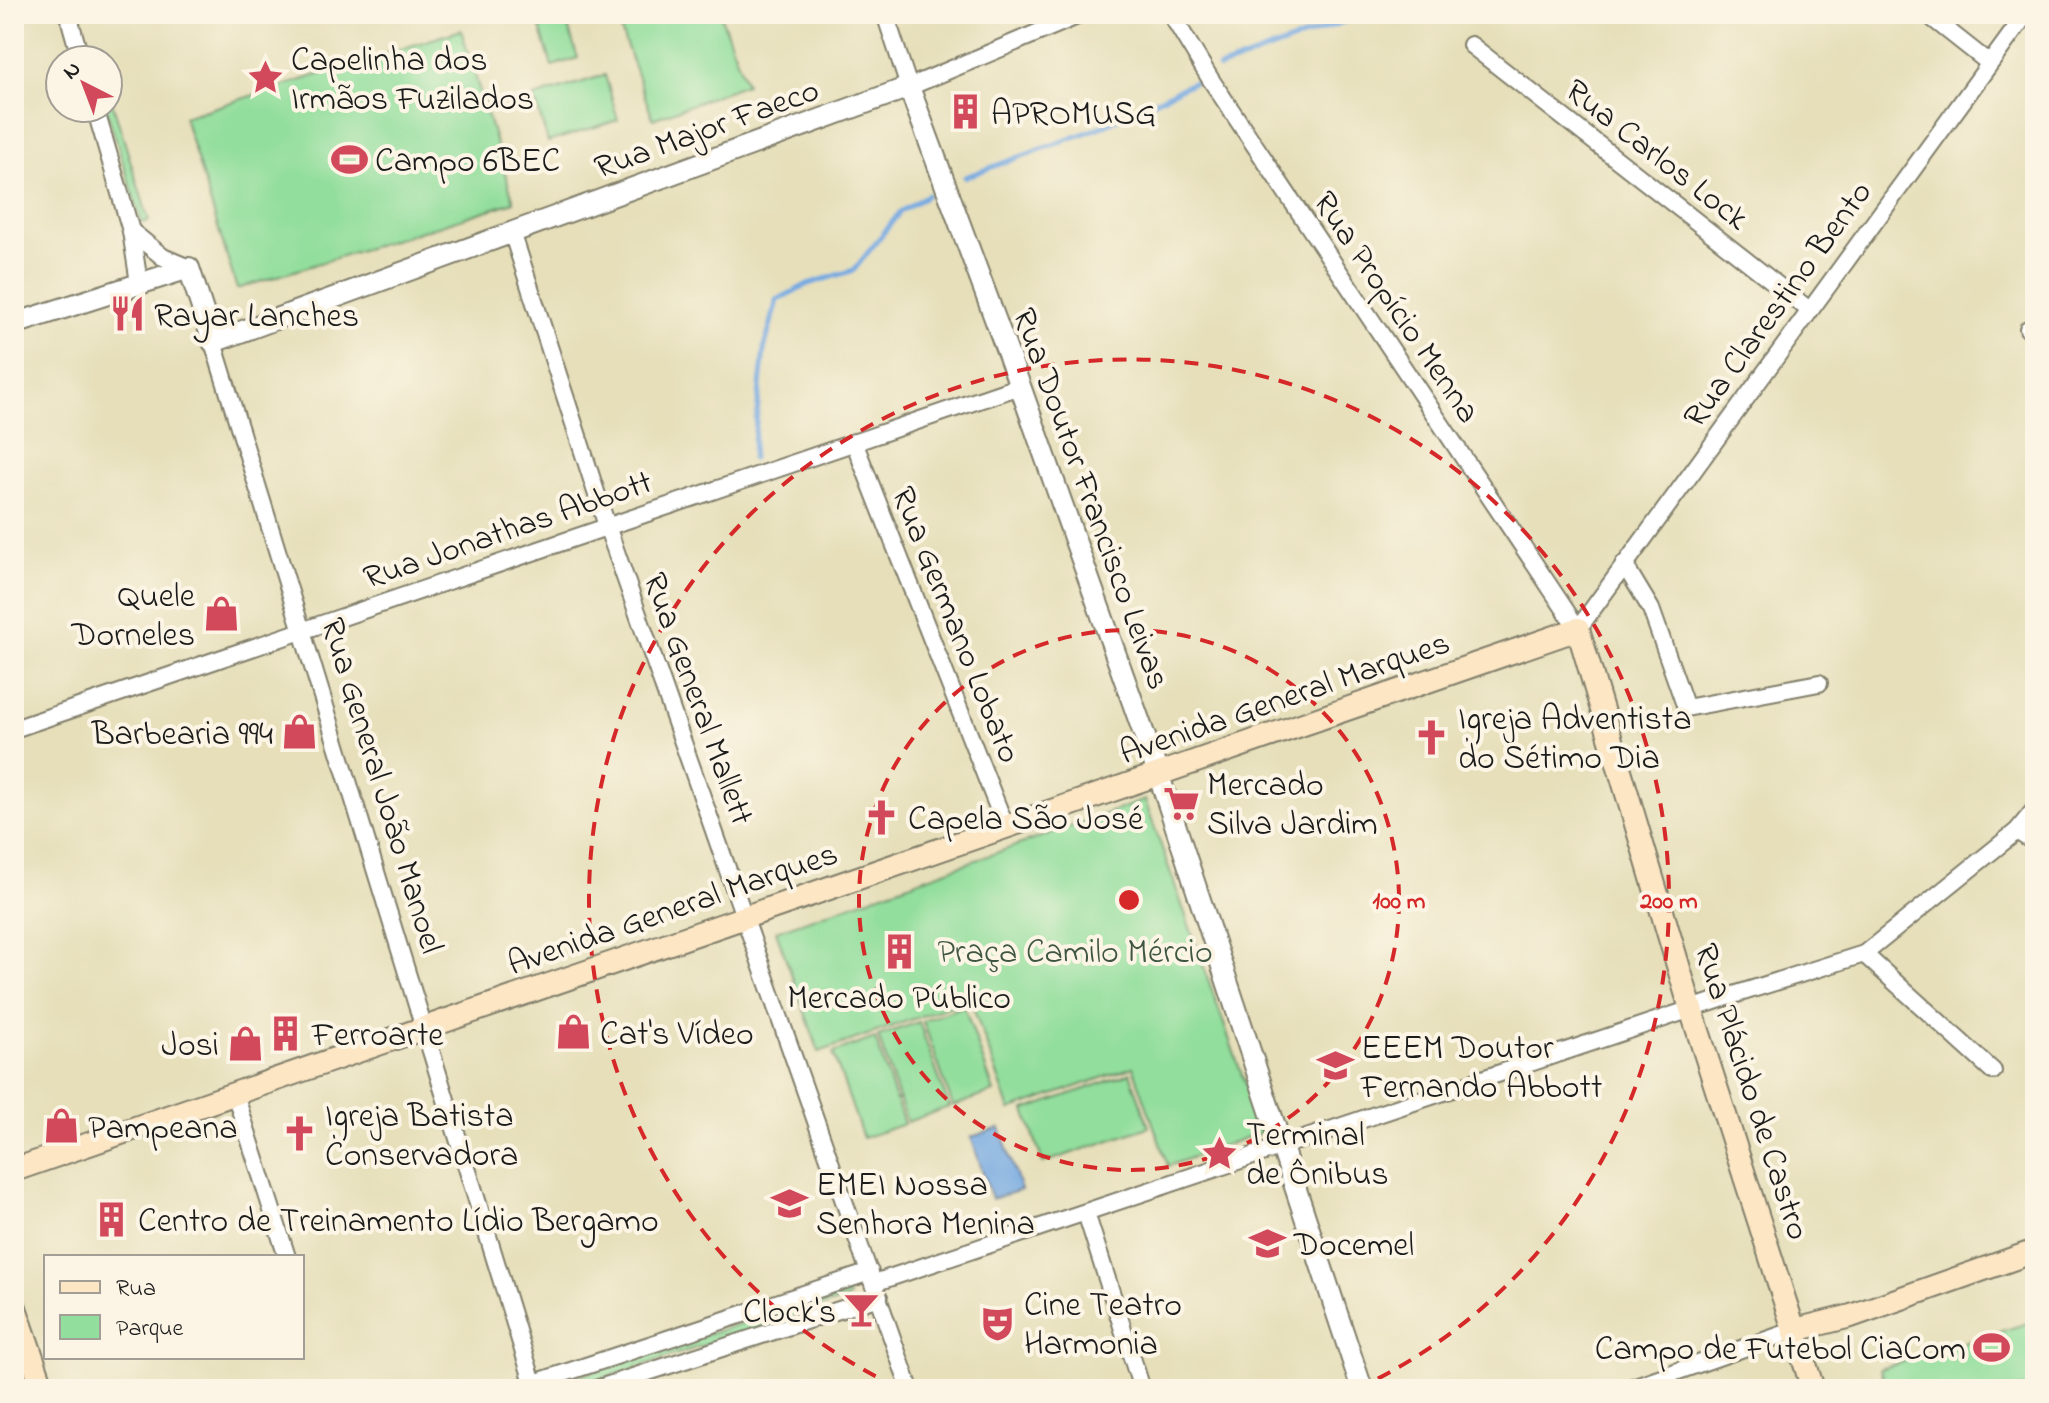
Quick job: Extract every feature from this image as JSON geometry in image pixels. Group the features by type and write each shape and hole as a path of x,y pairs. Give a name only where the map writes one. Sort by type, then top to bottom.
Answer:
{"main road":[{"name":"Avenida General Marques","path":"14,1170 1578,629"},
{"name":"Rua Plácido de Castro","path":"1578,629 1691,1009 1813,1389"},
{"path":"1795,1330 1851,1316 2035,1251"},
{"path":"14,1305 43,1389"}],"street":[{"path":"68,14 76,44"},
{"path":"885,14 909,87"},
{"name":"Rua Major Faeco","path":"213,342 909,87 1082,14"},
{"name":"Rua Propício Menna","path":"1171,14 1211,80 1578,629"},
{"path":"1927,14 1989,63"},
{"name":"Rua Clarestino Bento","path":"1578,629 1808,309 2026,14"},
{"name":"Rua Carlos Lock","path":"1471,45 1808,309"},
{"name":"Rua Doutor Francisco Leivas","path":"909,87 1159,776 1362,1389"},
{"path":"100,124 131,231 139,283"},
{"path":"131,231 163,257 189,268"},
{"name":"Rua General Mallett","path":"512,232 607,526 910,1389"},
{"path":"14,324 189,268"},
{"name":"Rua General João Manoel","path":"189,268 534,1386"},
{"name":"Rua Jonathas Abbott","path":"14,729 1020,386"},
{"name":"Rua Germano Lobato","path":"854,442 1006,828"},
{"path":"1624,564 1651,609 1686,708 1819,683"},
{"path":"516,1389 874,1284 1691,1009 1864,954 2017,831 2035,809"},
{"path":"2017,831 2035,843"},
{"path":"1864,954 1993,1071"},
{"path":"235,1094 286,1255"},
{"path":"1086,1213 1142,1389"},
{"path":"596,1389 874,1284"},
{"path":"1627,1389 1795,1330"}],"green space":[{"path":"564,14 578,58 552,66 538,21"},
{"path":"615,14 720,14 746,84 653,119"},
{"name":"Campo 6BEC","path":"461,30 514,202 237,289 184,117"},
{"path":"605,75 618,120 548,142 534,97"},
{"path":"111,124 119,124 149,221 142,223"},
{"name":"Praça Camilo Mércio","path":"1145,800 1262,1132 1168,1166 1133,1067 1010,1110 970,999 819,1052 776,931"},
{"path":"964,1006 994,1092 953,1106 923,1021"},
{"path":"919,1022 949,1107 907,1122 878,1036"},
{"path":"875,1038 904,1124 863,1138 833,1053"},
{"path":"1130,1073 1149,1127 1043,1163 1025,1110"},
{"path":"846,1289 849,1298 570,1389 554,1389 552,1385"},
{"name":"Campo de Futebol CiaCom","path":"2034,1321 2035,1389 1886,1389 1880,1369"}],"water":[{"path":"1000,1128 1021,1190 992,1199 971,1137"}],"waterway":[{"path":"1219,68 1365,14"},
{"path":"965,177 1096,129 1194,82"},
{"path":"752,459 764,350 777,300 808,284 854,270 900,212 927,195"}],"place":[{"name":"Capelinha dos Irmãos Fuzilados","path":"265,78"},
{"name":"APROMUSG","path":"965,112"},
{"name":"Campo 6BEC","path":"349,159"},
{"name":"Rayar Lanches","path":"128,314"},
{"name":"Quele Dorneles","path":"221,614"},
{"name":"Barbearia 994","path":"299,732"},
{"name":"Igreja Adventista do Sétimo Dia","path":"1432,737"},
{"name":"Mercado Silva Jardim","path":"1181,803"},
{"name":"Capela São José","path":"882,817"},
{"name":"Mercado Público","path":"899,952"},
{"name":"Cat's Vídeo","path":"574,1032"},
{"name":"Ferroarte","path":"286,1033"},
{"name":"Josi","path":"245,1043"},
{"name":"EEEM Doutor Fernando Abbott","path":"1335,1066"},
{"name":"Pampeana","path":"62,1126"},
{"name":"Igreja Batista Conservadora","path":"299,1134"},
{"name":"Terminal de Ônibus","path":"1220,1153"},
{"name":"EMEI Nossa Senhora Menina","path":"790,1203"},
{"name":"Centro de Treinamento Lídio Bergamo","path":"112,1219"},
{"name":"Docemel","path":"1268,1243"},
{"name":"Clock's","path":"862,1310"},
{"name":"Cine Teatro Harmonia","path":"998,1323"},
{"name":"Campo de Futebol CiaCom","path":"1992,1347"}]}
